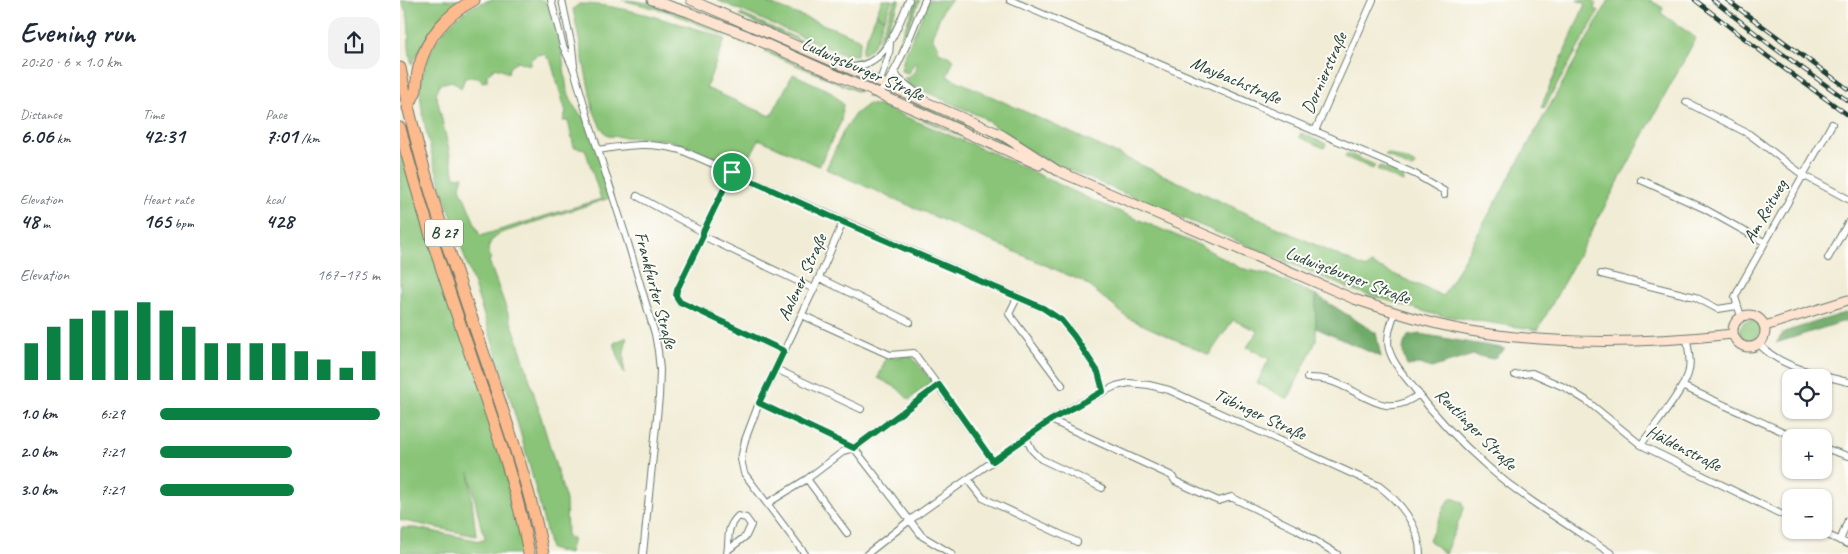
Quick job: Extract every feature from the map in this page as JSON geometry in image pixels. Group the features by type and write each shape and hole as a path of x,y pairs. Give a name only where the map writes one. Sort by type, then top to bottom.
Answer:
{"highway":[{"path":"408,108 415,91 418,69 434,34 450,16 474,0"},
{"name":"B 27","path":"400,68 408,108 437,214 513,440 529,494 543,554"},
{"name":"B 27","path":"400,128 409,164 444,277 502,447 529,554"},
{"path":"400,154 409,164"}],"main road":[{"name":"Ludwigsburger Straße","path":"652,0 748,36 1027,160 1058,171 1354,299 1395,312 1454,328 1482,333 1537,338 1598,340 1687,339 1733,334"},
{"name":"Ludwigsburger Straße","path":"691,0 1002,135 1058,171"},
{"path":"1765,326 1848,300"},
{"path":"1746,314 1756,316 1765,326 1766,333 1763,340 1759,344 1750,347 1745,347 1737,342 1733,334 1734,324 1741,316 1746,314"}],"street":[{"name":"Frankfurter Straße","path":"551,0 563,46 574,70 628,243 655,334 658,352 660,370 659,397 643,554"},
{"name":"Frankfurter Straße","path":"562,0 572,47 574,70"},
{"path":"848,67 867,64 874,60 890,42 909,0"},
{"path":"883,82 894,71 925,0"},
{"name":"Maybachstraße","path":"1010,0 1415,174 1444,191 1444,195"},
{"name":"Dornierstraße","path":"1315,131 1373,0"},
{"path":"879,94 889,56 890,42"},
{"path":"894,71 899,79 933,104"},
{"path":"1686,102 1749,134 1803,176 1848,199"},
{"name":"Am Reitweg","path":"1737,306 1735,297 1740,285 1832,124"},
{"path":"598,150 634,144 658,145 681,150 843,222 1018,296 1043,308 1061,320 1098,372 1103,391"},
{"path":"732,172 677,290 676,296 680,302 784,351"},
{"path":"1642,180 1703,208 1764,242"},
{"path":"638,196 703,234 814,289"},
{"name":"Aalener Straße","path":"805,554 744,473 741,459 745,440 759,403 802,315 843,222"},
{"path":"1828,258 1848,223"},
{"path":"1601,274 1695,297 1718,308 1737,306 1741,316"},
{"path":"818,278 910,322"},
{"path":"1018,296 1009,314 1062,385"},
{"name":"Reutlinger Straße","path":"1395,312 1389,331 1389,349 1398,367 1448,428 1487,467 1541,508 1612,554"},
{"path":"802,315 890,355 914,352 993,461"},
{"path":"1641,445 1682,386 1688,374 1690,365 1687,339"},
{"path":"1759,344 1765,351 1794,366 1848,382"},
{"path":"776,370 861,409"},
{"name":"Häldenstraße","path":"1515,375 1532,373 1566,388 1587,401 1641,445 1782,515"},
{"path":"1307,378 1327,380 1381,404 1391,406 1401,406 1419,394"},
{"name":"Tübinger Straße","path":"867,554 910,520 1051,420 1103,391 1129,383 1169,390 1379,486 1395,498 1407,514 1418,540 1420,554"},
{"path":"768,504 807,479 844,451 854,448 939,385"},
{"path":"1682,386 1782,431"},
{"path":"759,403 854,448 922,536 944,552 952,554"},
{"path":"1051,420 1172,476 1175,481 1214,499 1219,501 1231,497 1296,530 1337,554"},
{"path":"1026,438 1032,450 1042,459 1102,488"},
{"path":"1832,451 1848,456"},
{"path":"807,479 847,533"},
{"path":"968,479 983,498 1077,542"},
{"path":"738,516 746,518 751,525 746,536 728,552 731,523 738,516"},
{"path":"1840,541 1848,520"},
{"path":"1832,537 1848,544"}],"green space":[{"path":"401,0 463,0 456,4 421,47 412,64 408,19"},
{"path":"490,0 544,0 548,5 561,47 567,90 575,108 590,125 613,197 501,233 491,241 488,248 491,259 489,261 518,341 566,500 567,537 573,538 569,554 550,549 511,401 433,160 426,132 420,84 430,55 435,44 449,25 478,4","holes":["544,54 551,62 566,112 563,121 568,121 574,147 585,149 601,199 480,236 460,187 463,176 455,177 436,93 440,84 452,81 461,88 465,78 475,76 483,82 487,81 487,75 494,68 502,69 508,74 509,68 517,61 530,65 531,59 537,55"]},
{"path":"622,0 638,1 671,10 752,44 751,46 669,12"},
{"path":"717,0 760,0 861,39 857,55 844,55"},
{"path":"882,0 892,0 885,18 876,14"},
{"path":"895,0 900,0 880,45 873,54"},
{"path":"917,0 920,0 891,67 888,66"},
{"path":"929,0 952,0 944,7 932,36 935,43 939,46 937,51 954,59 947,76 1366,268 1371,264 1443,296 1609,0 1650,0 1663,8 1661,13 1696,38 1538,330 1433,314 1353,290 1048,161 1023,147 982,117 908,84 904,78 911,75 918,63 915,62 908,73 901,71 904,57"},
{"path":"1577,0 1589,0 1596,3 1594,9 1599,11 1544,108 1541,107 1585,4"},
{"path":"579,4 601,5 634,11 696,28 725,39 706,88 771,116 793,74 830,91 843,104 841,122 819,166 759,139 743,170 669,140 608,136 600,126 593,109 573,9"},
{"path":"741,14 842,58 850,60 868,58 863,61 846,62 740,16"},
{"path":"876,15 884,19 873,45 862,54 862,49"},
{"path":"766,50 860,91 765,52"},
{"path":"893,92 994,136 1003,142 905,100"},
{"path":"867,94 1000,151 867,96"},
{"path":"868,104 880,106 997,155 1092,200 1201,246 1240,268 1267,274 1316,295 1316,341 1288,399 1257,383 1269,359 1247,347 1258,331 1233,320 1209,355 1128,318 1084,282 826,169 844,130 855,114"},
{"path":"1301,133 1326,144 1324,148 1299,137"},
{"path":"1347,153 1375,165 1373,169 1345,157"},
{"path":"1387,153 1415,164 1415,167 1410,168 1385,155"},
{"path":"400,154 409,164 502,447 526,554 400,553 401,528 416,528 480,541 486,539 481,527 469,472 476,536 400,520"},
{"path":"1379,166 1401,176 1404,174 1403,182 1377,170"},
{"path":"1316,295 1376,333 1381,357 1316,328"},
{"path":"1848,312 1848,320 1776,343 1784,332"},
{"path":"1750,320 1757,323 1760,330 1757,337 1750,340 1743,337 1740,330 1743,323"},
{"path":"1420,334 1505,349 1493,359 1473,355 1431,368 1420,364 1407,366 1403,354 1404,344 1408,336"},
{"path":"627,337 624,352 624,374 614,343"},
{"path":"911,356 932,381 909,400 897,388 878,378 886,358"},
{"path":"1452,498 1463,502 1464,509 1445,554 1429,540 1447,502"}],"railway":[{"path":"1695,0 1767,56 1848,115"},
{"path":"1713,0 1773,47 1848,101"},
{"path":"1727,0 1848,89"}],"route":[{"path":"732,172 1043,308 1061,320 1074,336 1098,372 1103,391 1051,420 993,461 939,385 854,448 759,403 784,351 680,302 676,296 677,290 703,236 703,232 732,172"}]}
